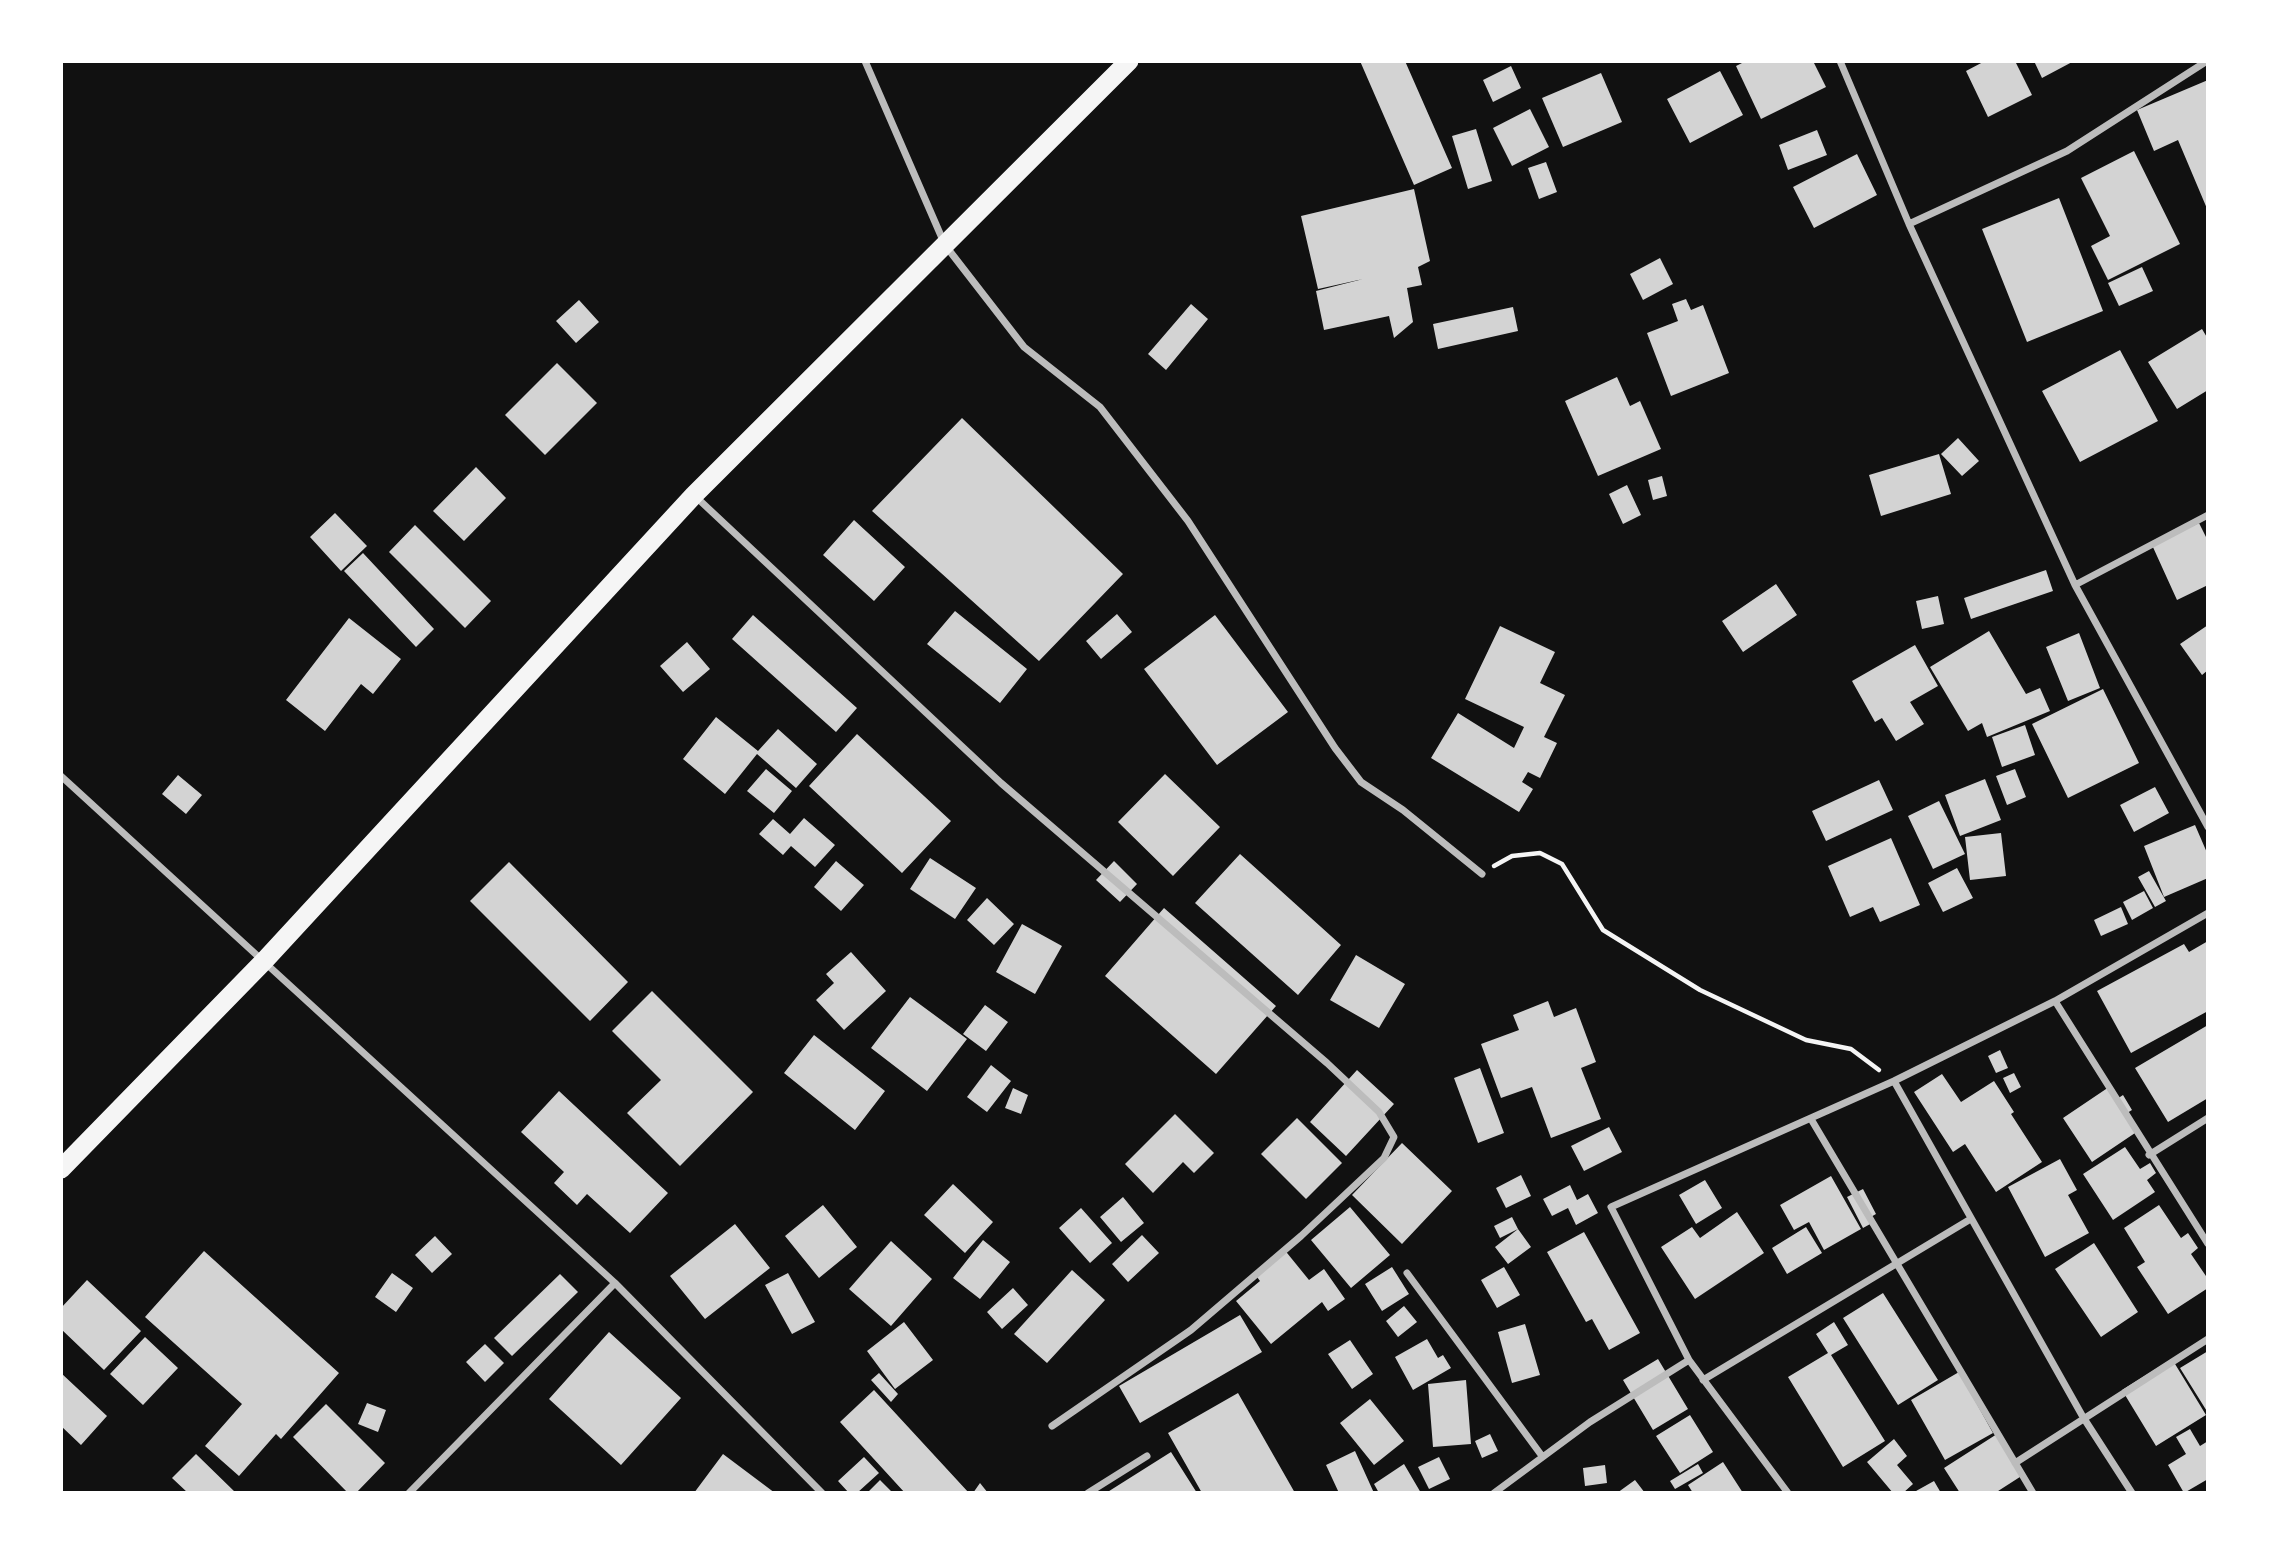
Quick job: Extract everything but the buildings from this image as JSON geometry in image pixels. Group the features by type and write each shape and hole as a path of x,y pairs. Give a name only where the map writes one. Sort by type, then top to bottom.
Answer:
{"highway":[{"path":"61,1169 265,960 694,495 1129,61"}],"street":[{"path":"865,61 945,245 1024,347 1100,407 1188,521 1335,748 1361,782 1403,810 1482,874"},
{"path":"1840,61 1909,224 2075,585 2208,827"},
{"path":"1909,224 2067,151 2207,61"},
{"path":"694,495 1001,783 1327,1063 1379,1112 1394,1137 1384,1158 1301,1236 1211,1313 1052,1426"},
{"path":"2075,585 2208,515"},
{"path":"61,776 615,1283 822,1493"},
{"path":"1788,1493 1689,1360 1611,1207 1894,1081 2055,1001 2208,913"},
{"path":"2055,1001 2208,1244"},
{"path":"1894,1081 1969,1220 2083,1417 2132,1493"},
{"path":"2150,1154 2208,1118"},
{"path":"1811,1119 2033,1493"},
{"path":"1703,1380 1895,1262 1969,1220"},
{"path":"1407,1273 1542,1456"},
{"path":"409,1493 615,1283"},
{"path":"2015,1463 2208,1339"},
{"path":"1494,1493 1590,1422 1689,1360"},
{"path":"1088,1493 1147,1456"}],"path":[{"path":"1482,874 1512,856 1540,853 1562,864 1603,930 1700,990 1778,1029 1807,1040 1850,1049 1894,1081"}]}
